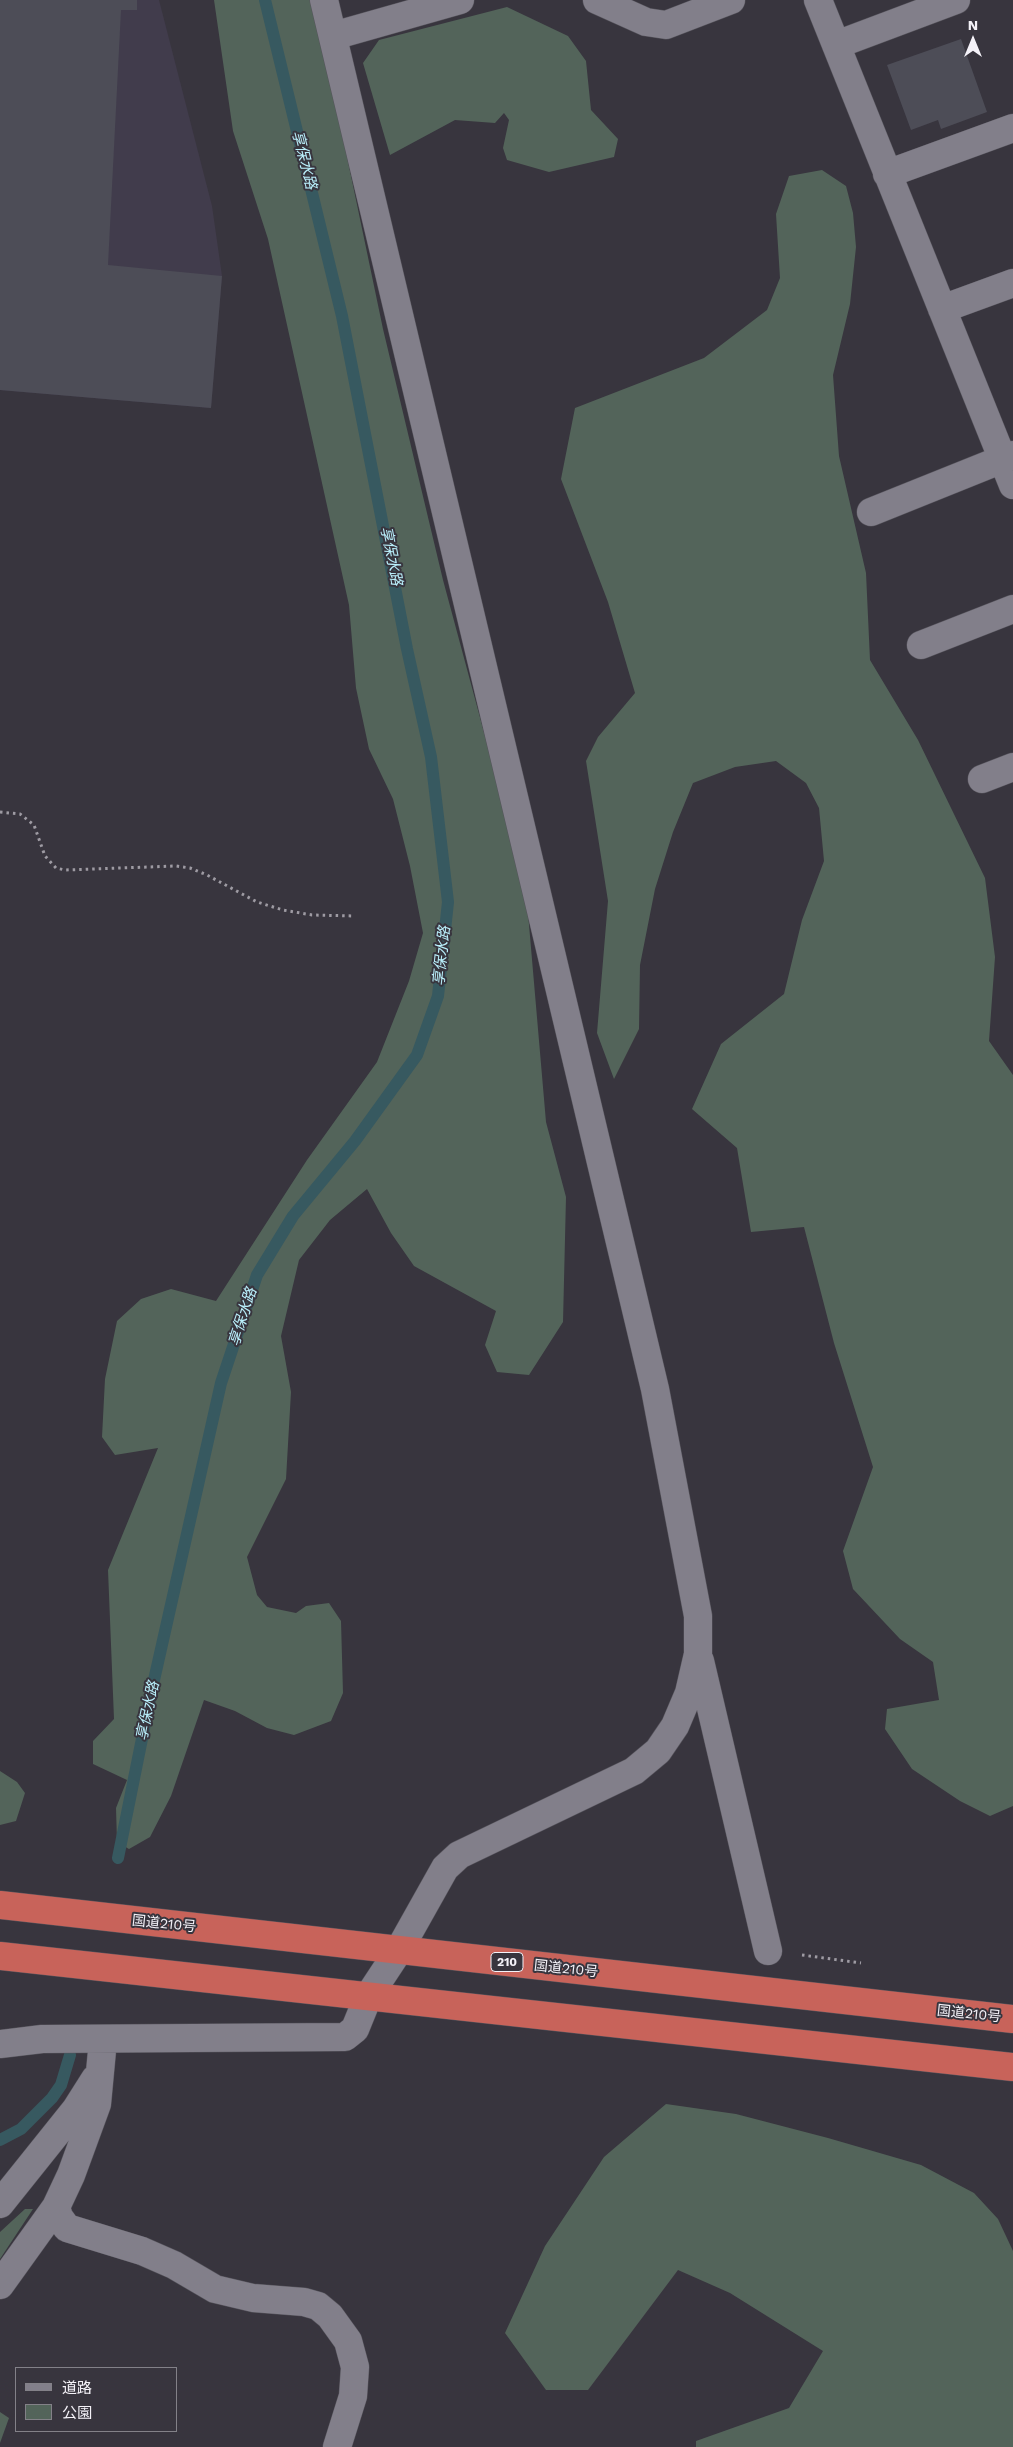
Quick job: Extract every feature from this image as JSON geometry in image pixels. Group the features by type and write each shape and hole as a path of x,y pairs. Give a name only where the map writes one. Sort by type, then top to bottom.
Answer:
{"highway":[{"name":"国道210号","path":"0,1905 1013,2019"},
{"path":"0,1956 1013,2067"}],"street":[{"path":"324,0 655,1389 698,1616 698,1654 768,1951"},
{"path":"333,36 460,0"},
{"path":"597,0 646,22 666,25 731,0"},
{"path":"818,0 942,309 1008,457 1013,485"},
{"path":"836,45 956,0"},
{"path":"888,174 1013,128"},
{"path":"942,309 1013,283"},
{"path":"871,512 1008,457"},
{"path":"921,645 1013,609"},
{"path":"982,779 1013,767"},
{"path":"0,2044 42,2039 345,2037 355,2029 368,1997 399,1950 445,1868 459,1855 634,1771 658,1751 675,1726 689,1692 698,1654"},
{"path":"0,2285 56,2207 87,2137 97,2104 103,2040"},
{"path":"0,2204 76,2109 100,2072"},
{"path":"56,2207 59,2217 67,2228 142,2251 174,2265 215,2289 253,2298 304,2302 318,2306 330,2316 348,2341 355,2367 353,2396 337,2447"}],"path":[{"path":"0,812 20,814 34,825 46,856 56,868 65,870 176,866 190,868 208,875 257,902 283,910 312,915 355,916"}],"shaded area":[{"path":"0,0 159,0 212,206 222,276 211,408 0,390"}],"green space":[{"path":"214,0 310,0 341,128 383,329 443,580 485,736 528,913 546,1122 566,1197 563,1322 529,1375 497,1372 485,1345 496,1311 414,1266 391,1233 367,1189 330,1220 299,1260 281,1336 291,1392 286,1479 247,1557 257,1595 267,1607 296,1613 306,1606 329,1603 341,1621 343,1693 331,1721 294,1735 267,1728 235,1711 204,1700 171,1796 150,1837 129,1849 117,1842 116,1808 127,1780 93,1764 93,1741 114,1719 108,1570 158,1448 115,1455 102,1437 105,1379 117,1321 141,1299 171,1289 216,1301 307,1160 377,1062 409,981 423,933 410,866 393,799 369,749 356,688 349,605 268,239 233,131"},
{"path":"507,7 568,36 586,61 591,110 618,139 614,157 549,172 507,160 503,148 509,120 504,113 495,123 455,120 390,155 363,63 379,40"},
{"path":"822,170 846,186 853,213 856,247 850,304 833,375 839,456 866,573 870,660 918,740 985,878 995,957 989,1041 1013,1075 1013,1806 990,1816 960,1801 912,1769 885,1729 887,1709 939,1700 933,1662 900,1639 853,1589 843,1551 873,1467 834,1343 804,1227 751,1232 737,1148 692,1109 721,1044 784,994 802,920 824,861 819,808 806,783 776,761 735,767 693,783 673,832 655,889 640,965 639,1029 614,1079 597,1033 608,901 586,761 598,737 635,693 608,602 561,479 575,408 704,358 767,310 780,278 776,214 789,176"},
{"path":"0,1771 17,1782 25,1793 16,1821 0,1825"},
{"path":"666,2104 736,2114 828,2138 921,2165 974,2193 998,2219 1013,2251 1013,2447 696,2447 696,2441 789,2408 823,2351 730,2293 678,2270 588,2390 546,2390 505,2333 545,2246 604,2157"},
{"path":"25,2209 33,2209 0,2259 0,2232"},
{"path":"0,2412 9,2418 0,2443"}],"building":[{"path":"0,0 137,0 137,10 121,10 108,265 222,276 211,408 0,390"},
{"path":"961,39 987,112 941,129 938,120 911,130 887,65"}],"waterway":[{"name":"享保水路","path":"118,1858 152,1689 221,1383 257,1275 293,1216 355,1141 417,1055 438,996 448,902 431,757 407,649 342,316 265,0"},
{"name":"享保水路","path":"0,2140 21,2129 52,2098 61,2085 70,2055"}]}
